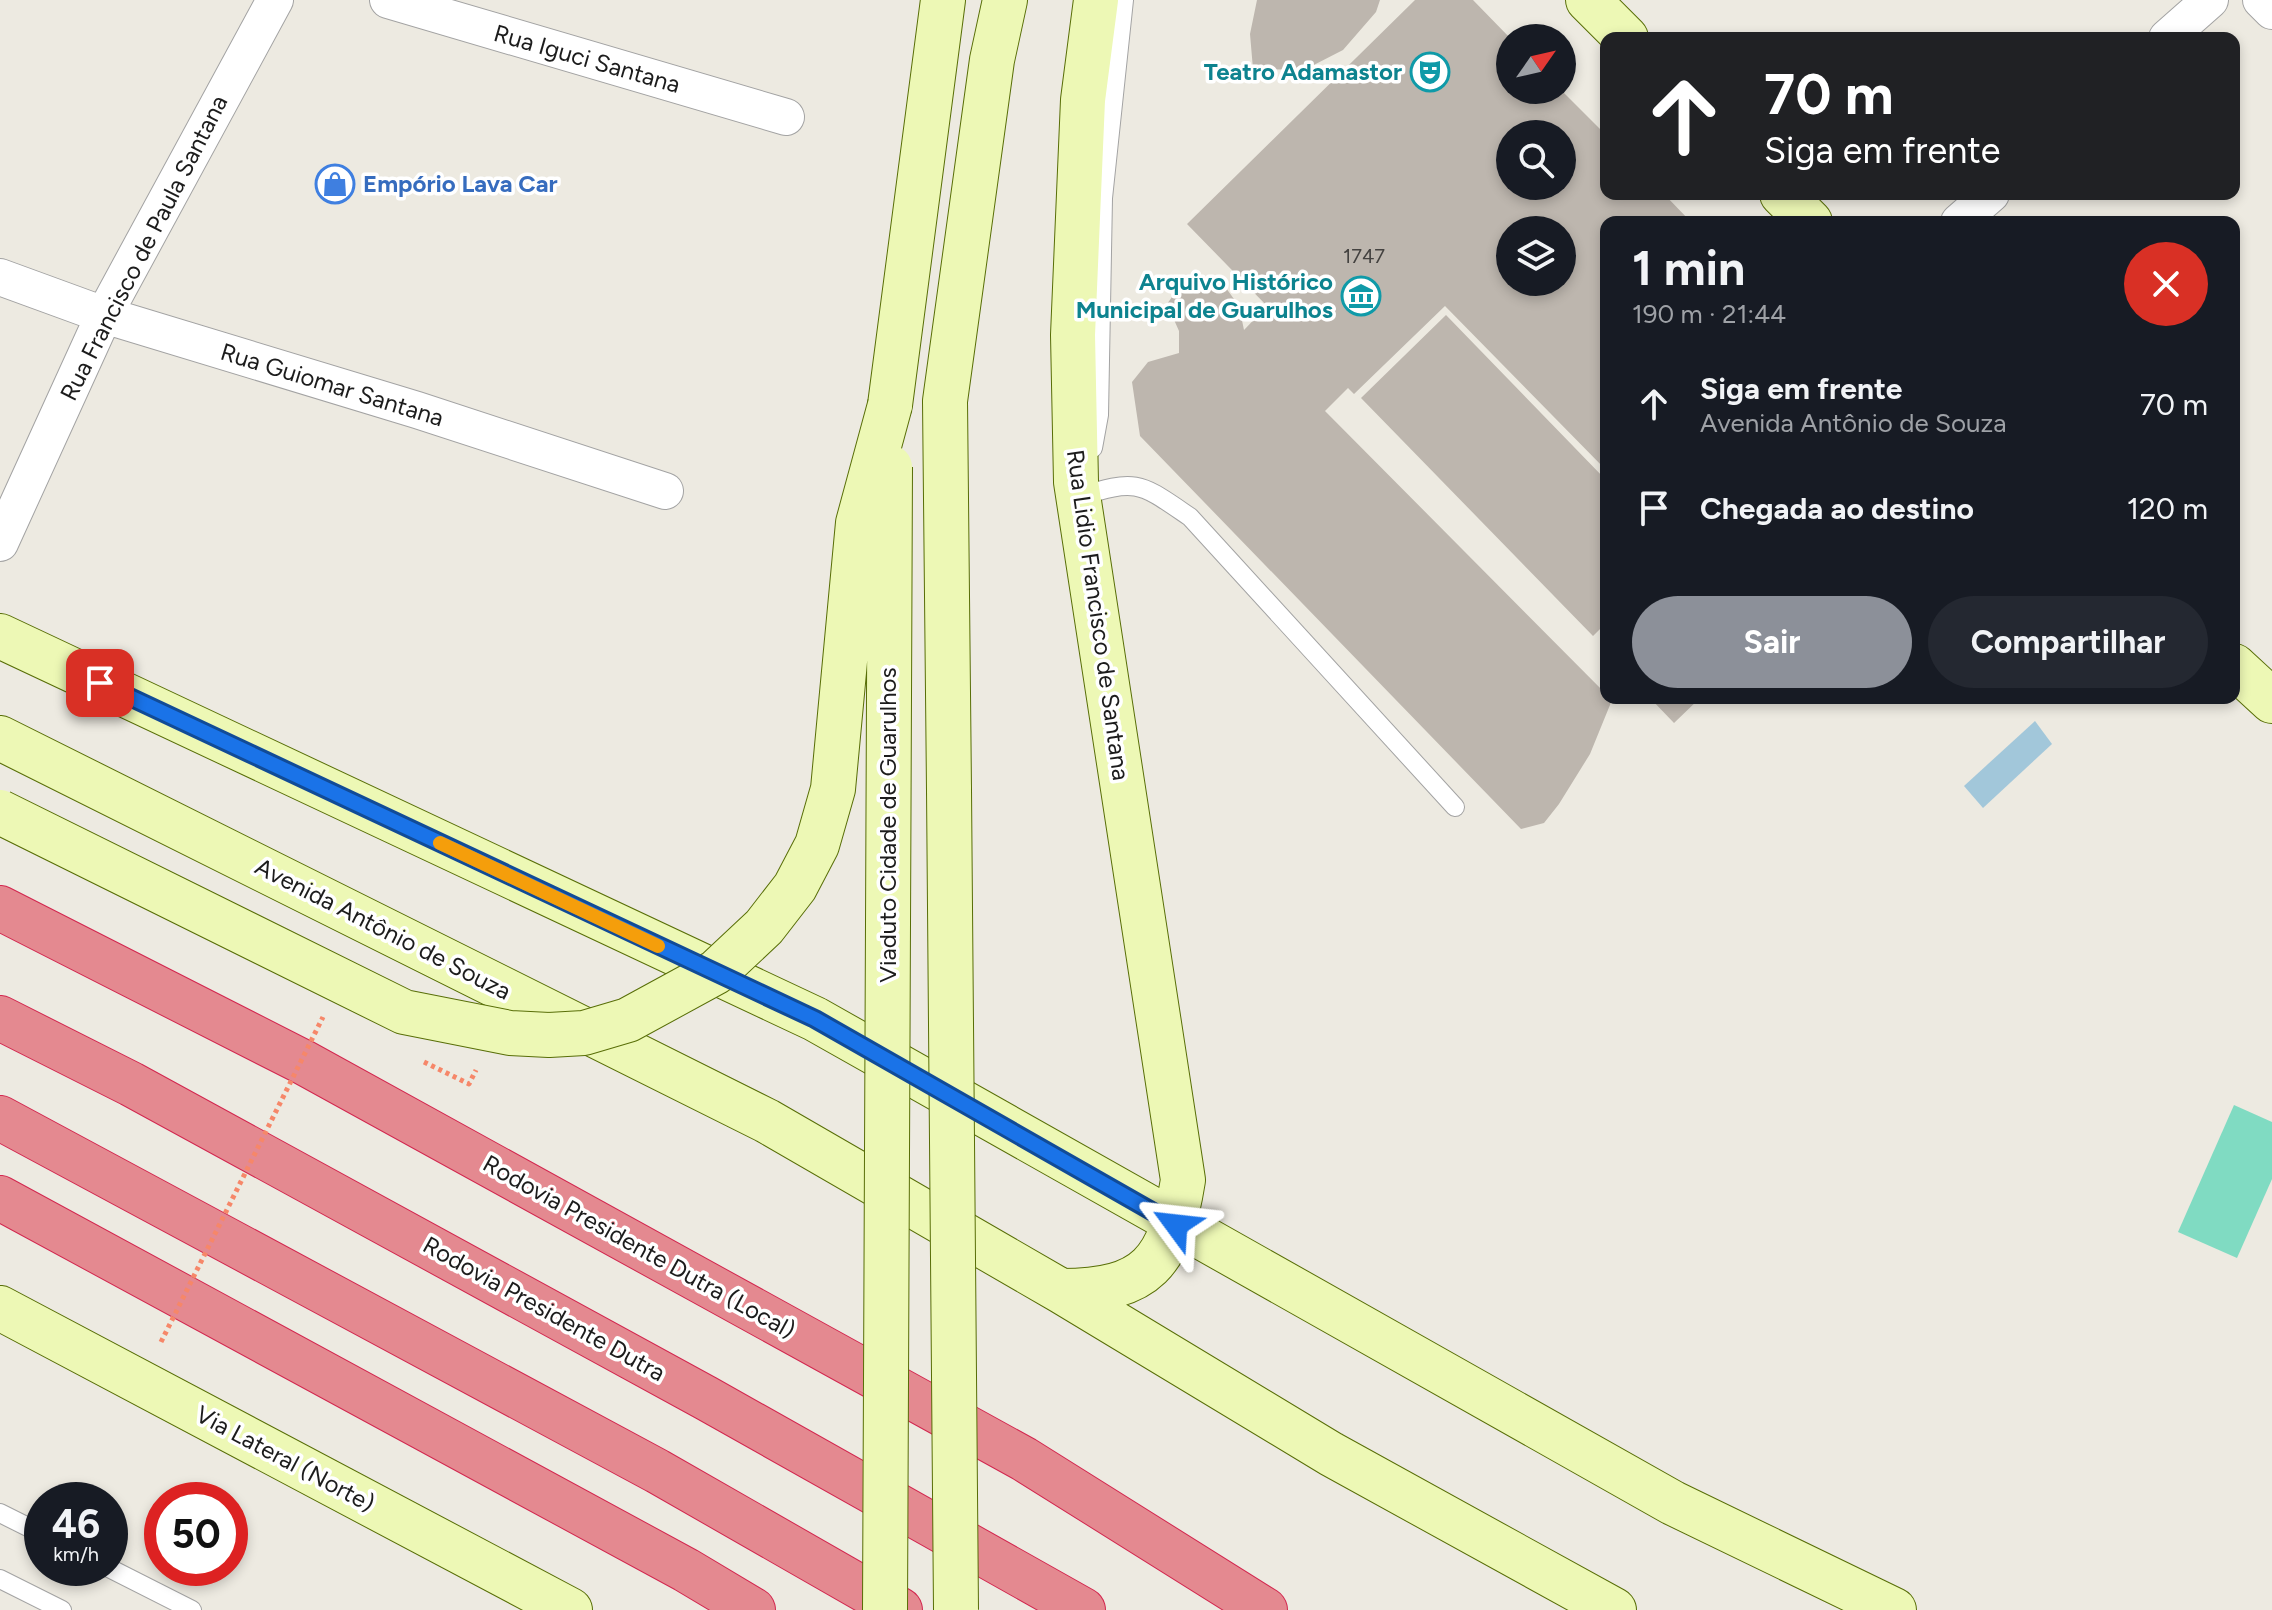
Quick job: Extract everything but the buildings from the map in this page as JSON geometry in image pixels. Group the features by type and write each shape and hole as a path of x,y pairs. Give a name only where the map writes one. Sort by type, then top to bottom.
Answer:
{"highway":[{"name":"Rodovia Presidente Dutra (Local)","path":"0,908 303,1062 996,1444 1265,1610"},
{"name":"Rodovia Presidente Dutra","path":"0,1018 131,1084 679,1383 1083,1610"},
{"path":"0,1118 657,1471 900,1610"},
{"path":"0,1198 686,1570 753,1610"}],"main road":[{"name":"Viaduto Cidade de Guarulhos","path":"885,1610 890,405 935,42 943,0"},
{"path":"956,1610 945,401 992,60 1005,0"},
{"name":"Rua Lidio Francisco de Santana","path":"1061,1291 1089,1291 1125,1283 1155,1264 1176,1225 1183,1180 1078,490 1074,303 1083,100 1096,0"},
{"path":"1588,0 1620,32"},
{"path":"1788,200 1804,216"},
{"path":"0,812 404,1012 469,1026 549,1035 584,1033 628,1020 725,963 764,927 795,887 817,845 833,789 858,523 890,405"},
{"path":"0,636 815,1019 1673,1503 1894,1610"},
{"path":"2240,672 2272,701"},
{"name":"Avenida Antônio de Souza","path":"0,738 767,1121 1061,1291 1331,1454 1614,1610"},
{"name":"Via Lateral (Norte)","path":"0,1308 570,1610"}],"street":[{"name":"Rua Francisco de Paula Santana","path":"0,543 104,315 275,0"},
{"name":"Rua Iguci Santana","path":"388,0 786,117"},
{"path":"2174,32 2210,0"},
{"path":"2261,0 2272,11"},
{"path":"1966,216 1984,200"},
{"name":"Rua Guiomar Santana","path":"0,277 104,315 417,410 665,491"}],"lane":[{"path":"1124,0 1103,198 1099,415 1090,460 1078,490 1121,484 1151,491 1190,517 1455,807"},
{"path":"0,1513 24,1525"},
{"path":"128,1578 192,1610"},
{"path":"0,1579 62,1610"}],"path":[{"path":"161,1342 325,1013"}],"green space":[{"path":"2234,1105 2272,1122 2272,1179 2237,1258 2178,1232"}],"water":[{"path":"2035,721 2052,744 1983,808 1964,786"}],"slow traffic":[{"path":"440,843 658,946"}],"place":[{"name":"Teatro Adamastor","path":"1430,72"},
{"name":"Empório Lava Car","path":"335,184"},
{"name":"Arquivo Histórico Municipal de Guarulhos","path":"1361,296"}],"route":[{"path":"100,683 815,1019 1176,1225"}]}
